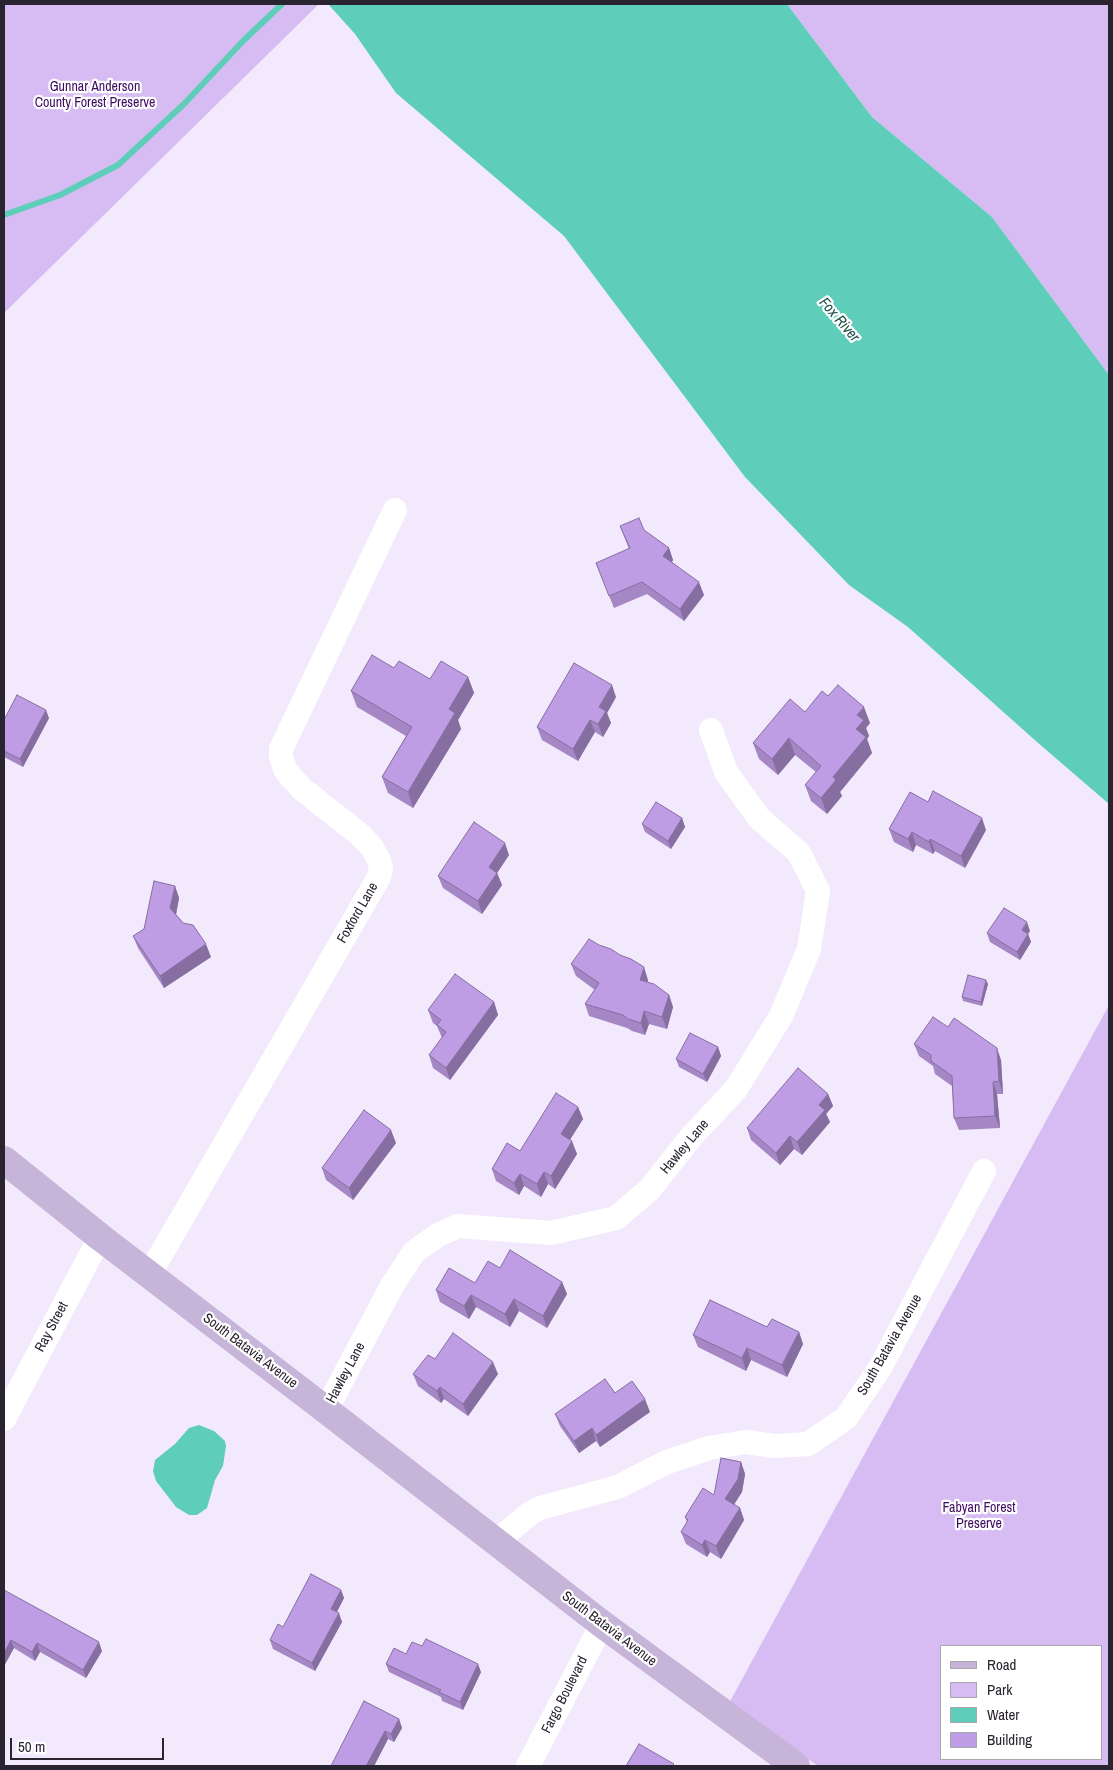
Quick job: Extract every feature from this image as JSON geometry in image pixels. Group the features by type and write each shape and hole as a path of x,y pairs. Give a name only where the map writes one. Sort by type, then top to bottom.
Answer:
{"main road":[{"name":"South Batavia Avenue","path":"4,1160 149,1275 602,1624 796,1766"}],"street":[{"name":"Foxford Lane","path":"149,1275 379,877 381,868 379,860 371,846 291,777 285,769 281,757 281,749 396,510"},
{"name":"Hawley Lane","path":"326,1410 393,1284 414,1252 438,1236 458,1226 551,1233 616,1218 650,1189 691,1137 736,1089 781,1016 809,949 818,891 799,853 760,818 726,772 710,730"},
{"name":"South Batavia Avenue","path":"496,1542 529,1514 540,1508 618,1487 667,1462 709,1448 746,1442 775,1446 808,1444 846,1418 880,1368 984,1170"},
{"name":"Ray Street","path":"4,1418 100,1236"},
{"name":"Fargo Boulevard","path":"528,1766 602,1624"}],"green space":[{"name":"Gunnar Anderson County Forest Preserve","path":"4,4 319,4 4,313"},
{"path":"787,4 1109,4 1109,375 992,217 872,117"},
{"name":"Fabyan Forest Preserve","path":"1109,1005 1109,1766 818,1766 728,1705"}],"water":[{"name":"Fox River","path":"328,4 787,4 872,117 992,217 1109,375 1109,804 908,627 849,585 745,477 564,236 396,93 355,34"},
{"path":"199,1425 214,1431 225,1441 226,1446 223,1466 215,1480 207,1508 197,1515 189,1515 176,1507 156,1481 153,1471 155,1460 175,1444 189,1428"}],"building":[{"path":"639,518 644,530 669,548 663,556 699,582 680,609 642,582 609,596 596,563 630,548 620,526"},
{"path":"372,655 394,668 399,661 430,679 441,661 468,677 449,709 455,713 408,792 382,777 412,727 351,691"},
{"path":"574,663 612,685 599,707 606,711 598,724 590,720 573,749 537,727"},
{"path":"838,685 864,707 857,715 864,720 856,729 866,737 833,777 836,780 821,798 805,785 821,766 789,738 772,759 753,743 790,699 805,712 822,691 828,696"},
{"path":"17,695 46,710 20,759 4,751 4,720"},
{"path":"933,791 982,818 961,856 930,839 929,842 912,832 908,839 889,829 910,792 928,802"},
{"path":"656,802 682,818 668,841 642,824"},
{"path":"474,822 505,843 489,867 497,873 478,901 438,876"},
{"path":"154,881 175,886 170,908 183,923 193,925 206,944 160,976 133,936 144,929"},
{"path":"1004,908 1027,922 1022,930 1028,934 1017,952 987,933"},
{"path":"589,939 644,967 640,980 654,984 669,995 662,1017 644,1011 641,1023 628,1019 623,1015 585,1004 599,983 571,964"},
{"path":"455,974 494,1002 446,1068 429,1055 446,1032 437,1025 441,1020 428,1010"},
{"path":"968,975 986,980 981,1002 962,997"},
{"path":"933,1017 948,1027 954,1018 997,1048 999,1081 993,1082 995,1116 954,1118 952,1076 931,1061 931,1055 914,1044"},
{"path":"690,1033 718,1047 703,1074 676,1059"},
{"path":"798,1068 828,1094 819,1105 825,1110 797,1142 790,1136 776,1153 747,1128"},
{"path":"556,1093 578,1107 561,1134 572,1141 551,1176 544,1172 537,1184 520,1174 514,1183 492,1169 507,1143 520,1151"},
{"path":"364,1110 391,1130 349,1188 322,1168"},
{"path":"510,1250 562,1282 543,1316 514,1299 505,1314 471,1295 464,1306 436,1290 449,1268 475,1283 488,1261 500,1268"},
{"path":"710,1300 767,1327 772,1319 799,1332 782,1365 747,1348 742,1358 693,1335"},
{"path":"453,1333 493,1362 463,1404 440,1387 437,1391 413,1374 428,1355 435,1359"},
{"path":"605,1379 615,1393 632,1381 645,1399 596,1435 592,1428 574,1441 555,1414"},
{"path":"721,1458 741,1462 738,1479 725,1499 740,1508 716,1546 705,1540 702,1545 681,1532 688,1520 685,1517 703,1488 714,1495"},
{"path":"311,1574 341,1590 331,1609 339,1613 312,1663 270,1640 278,1624 283,1627"},
{"path":"4,1590 99,1642 83,1670 37,1643 32,1652 11,1640 4,1653"},
{"path":"426,1639 478,1664 460,1702 439,1692 441,1690 386,1664 394,1648 406,1654 412,1642 422,1646"},
{"path":"364,1701 399,1719 391,1734 385,1731 366,1766 331,1766"},
{"path":"639,1744 674,1764 672,1766 626,1766"}],"waterway":[{"path":"4,215 60,195 118,165 184,104 244,40 282,4"}]}
